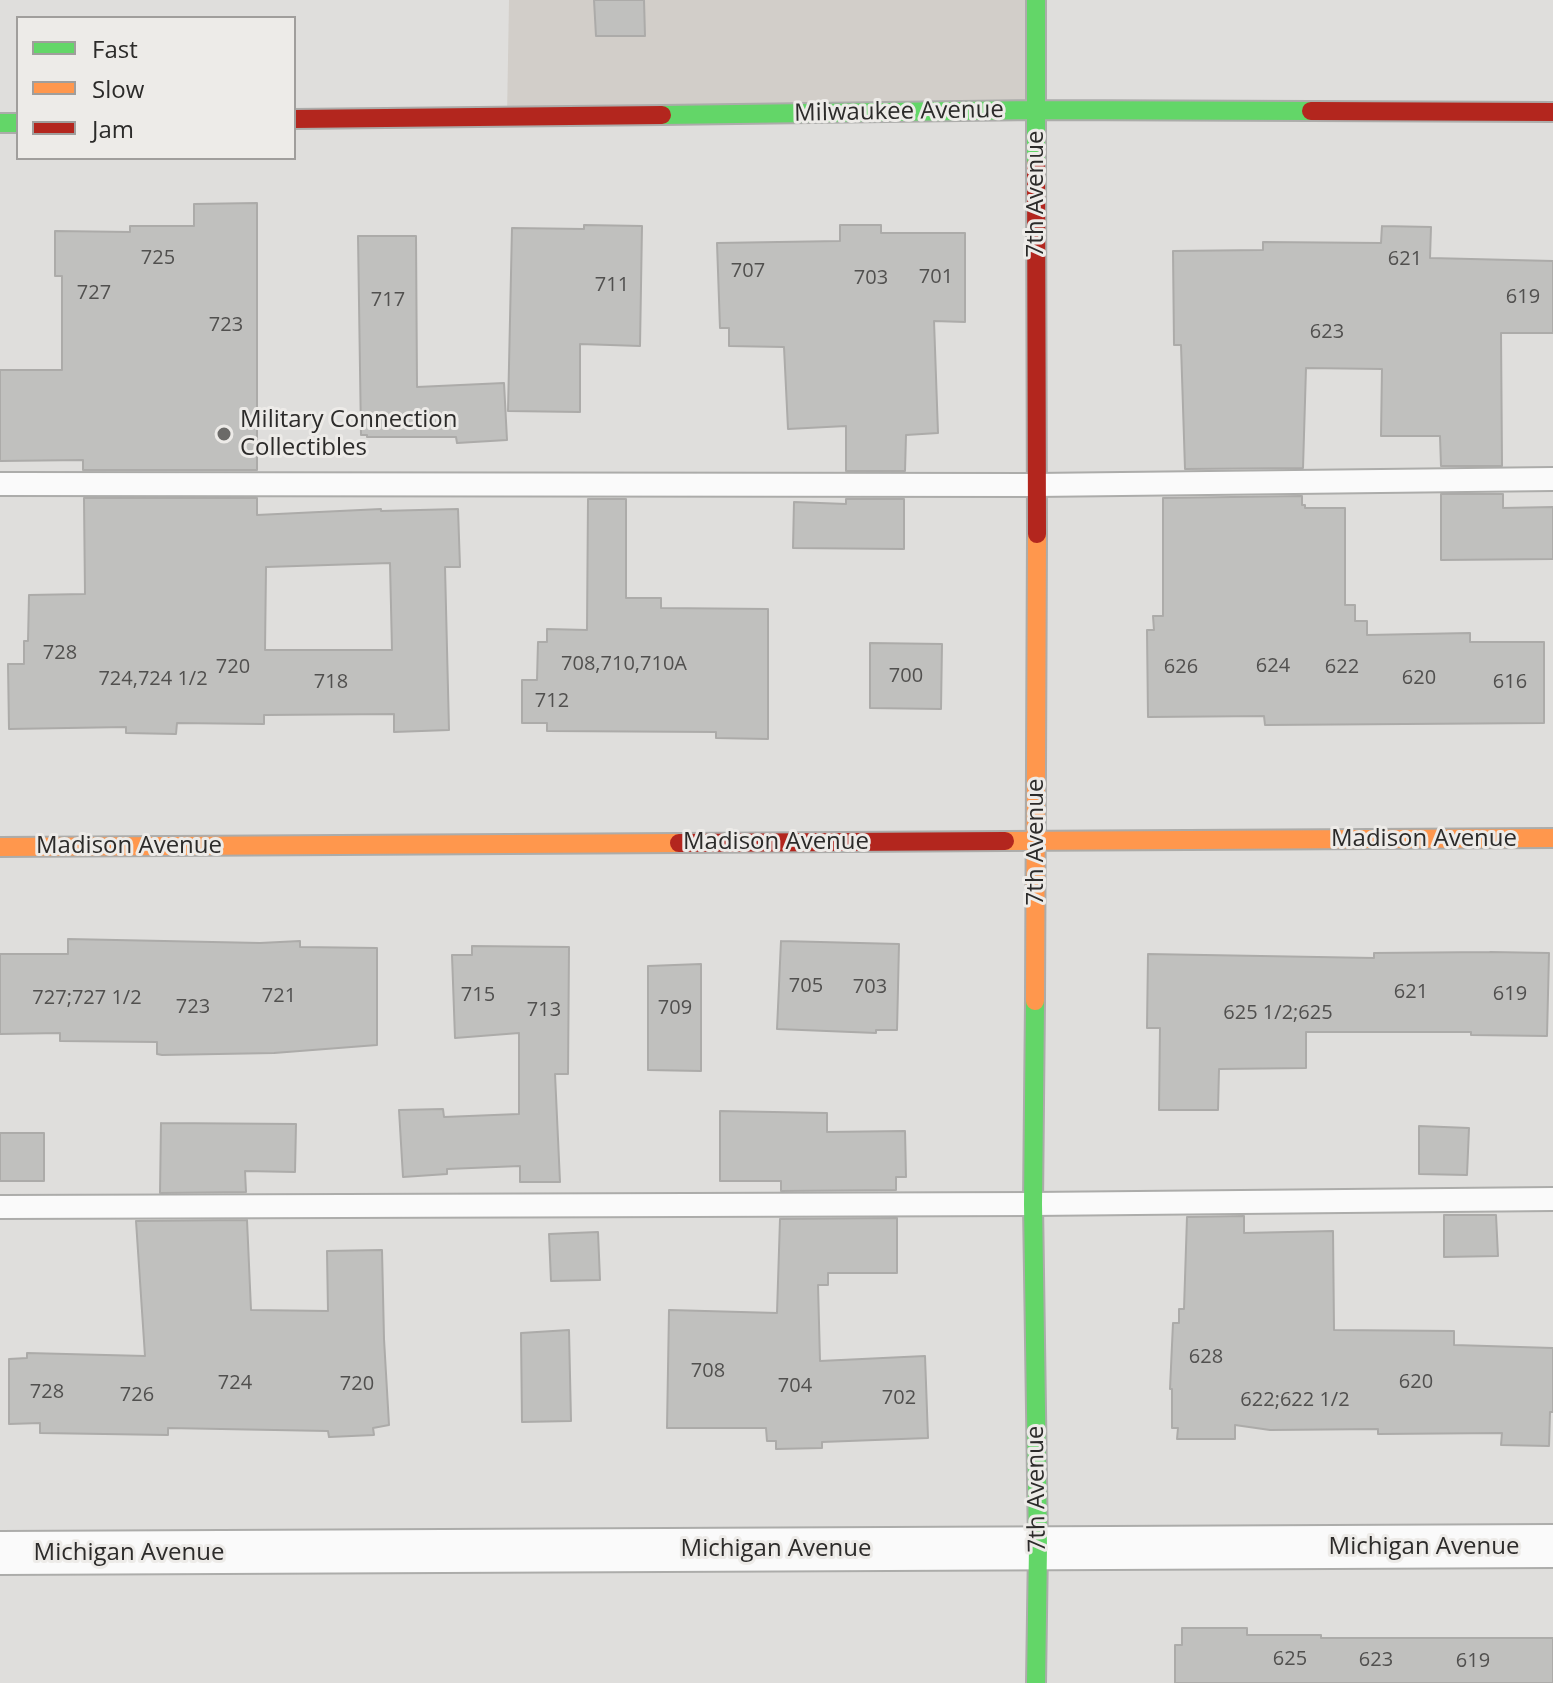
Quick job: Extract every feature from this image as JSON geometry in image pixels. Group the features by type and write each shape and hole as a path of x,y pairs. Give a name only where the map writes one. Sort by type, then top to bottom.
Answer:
{"street":[{"name":"7th Avenue","path":"1036,0 1037,841 1033,1204 1038,1547 1036,1683"},
{"name":"Milwaukee Avenue","path":"296,119 1036,110 1553,112"},
{"name":"Madison Avenue","path":"0,847 1553,838"},
{"name":"Michigan Avenue","path":"0,1553 1553,1546"}],"lane":[{"path":"0,484 1036,485 1553,479"},
{"path":"0,1207 1553,1199"}],"shaded area":[{"path":"509,0 1036,0 1036,110 507,117"}],"building":[{"path":"594,0 644,0 645,36 596,36"},
{"path":"257,203 257,470 83,470 83,460 0,461 0,370 62,370 62,276 55,276 55,231 130,232 130,226 194,226 194,204"},
{"path":"584,225 642,226 640,346 580,344 580,412 508,411 512,228 584,229"},
{"path":"840,225 881,225 881,233 965,233 965,322 934,321 938,433 906,435 905,471 846,471 846,426 788,429 784,347 729,346 729,328 720,328 717,243 840,241"},
{"path":"1382,226 1431,227 1430,258 1553,261 1553,333 1501,333 1502,466 1441,466 1440,436 1381,436 1382,369 1306,368 1303,468 1185,469 1181,345 1174,345 1173,251 1263,250 1263,242 1381,243"},
{"path":"358,236 416,236 417,387 504,383 507,440 457,443 456,437 361,435"},
{"path":"1441,494 1503,494 1503,508 1553,507 1553,559 1441,560"},
{"path":"1302,496 1305,508 1345,508 1345,605 1355,605 1355,621 1367,621 1367,635 1470,633 1470,642 1544,642 1544,723 1265,725 1264,716 1148,717 1147,630 1154,630 1153,616 1163,616 1163,498"},
{"path":"84,498 257,498 257,515 458,509 460,567 445,567 449,730 394,732 394,714 264,715 264,724 177,723 176,734 126,733 126,727 9,729 8,664 24,664 29,595 85,594","holes":["390,563 392,650 265,650 266,567"]},
{"path":"588,499 626,499 626,598 661,598 661,608 768,609 768,739 716,738 716,732 547,731 547,723 522,723 522,680 537,680 538,642 547,642 547,629 587,630"},
{"path":"846,499 904,499 904,549 793,548 794,502 846,504"},
{"path":"870,643 942,644 941,709 870,708"},
{"path":"68,939 300,941 300,947 377,948 377,1045 274,1053 162,1055 157,1054 157,1042 60,1041 60,1033 0,1034 0,954 68,954"},
{"path":"781,941 899,944 897,1030 876,1030 876,1033 777,1029"},
{"path":"472,946 569,947 568,1074 555,1074 560,1182 520,1182 520,1166 447,1169 447,1174 403,1177 399,1110 443,1109 444,1117 519,1114 519,1033 455,1038 452,955 472,955"},
{"path":"1374,953 1549,953 1547,1036 1471,1035 1471,1032 1306,1032 1306,1068 1219,1069 1218,1110 1159,1110 1160,1028 1147,1028 1148,954 1374,958"},
{"path":"701,964 701,1071 648,1070 648,966"},
{"path":"720,1111 827,1113 827,1132 905,1131 906,1177 896,1177 896,1190 781,1191 781,1181 720,1181"},
{"path":"161,1123 296,1124 295,1172 245,1171 246,1192 160,1193"},
{"path":"1419,1126 1469,1128 1467,1175 1419,1174"},
{"path":"0,1133 44,1133 44,1181 0,1181"},
{"path":"1444,1215 1496,1215 1498,1256 1444,1257"},
{"path":"1244,1216 1244,1233 1333,1231 1334,1330 1454,1331 1454,1345 1553,1348 1553,1412 1550,1412 1549,1446 1501,1445 1502,1433 1378,1434 1378,1429 1270,1430 1235,1425 1235,1439 1177,1439 1178,1428 1172,1428 1170,1389 1173,1323 1179,1323 1179,1309 1184,1309 1187,1217"},
{"path":"897,1218 897,1273 828,1273 828,1285 818,1285 820,1361 925,1356 928,1438 822,1442 822,1448 776,1449 776,1441 767,1441 766,1428 667,1428 669,1310 777,1313 780,1219"},
{"path":"247,1220 251,1310 328,1311 327,1251 382,1250 389,1425 373,1428 374,1435 329,1437 328,1431 168,1428 168,1435 40,1433 40,1423 9,1424 9,1359 27,1358 27,1353 145,1356 136,1221"},
{"path":"598,1232 600,1280 551,1281 549,1234"},
{"path":"569,1330 571,1421 522,1422 521,1333"},
{"path":"1182,1628 1247,1628 1247,1635 1321,1635 1321,1638 1553,1638 1553,1683 1175,1683 1175,1645 1182,1645"}],"traffic: fast":[{"path":"1036,0 1036,165"},
{"path":"662,115 1036,110 1311,111"},
{"path":"0,123 16,123"},
{"path":"1035,1001 1036,1683"}],"traffic: slow":[{"path":"1035,1001 1037,534"},
{"path":"1005,841 1553,838"},
{"path":"0,847 679,843"}],"traffic: jam":[{"path":"1311,111 1553,112"},
{"path":"296,119 662,115"},
{"path":"1036,165 1037,534"},
{"path":"679,843 1005,841"}],"place":[{"name":"Military Connection Collectibles","path":"224,434"}]}
